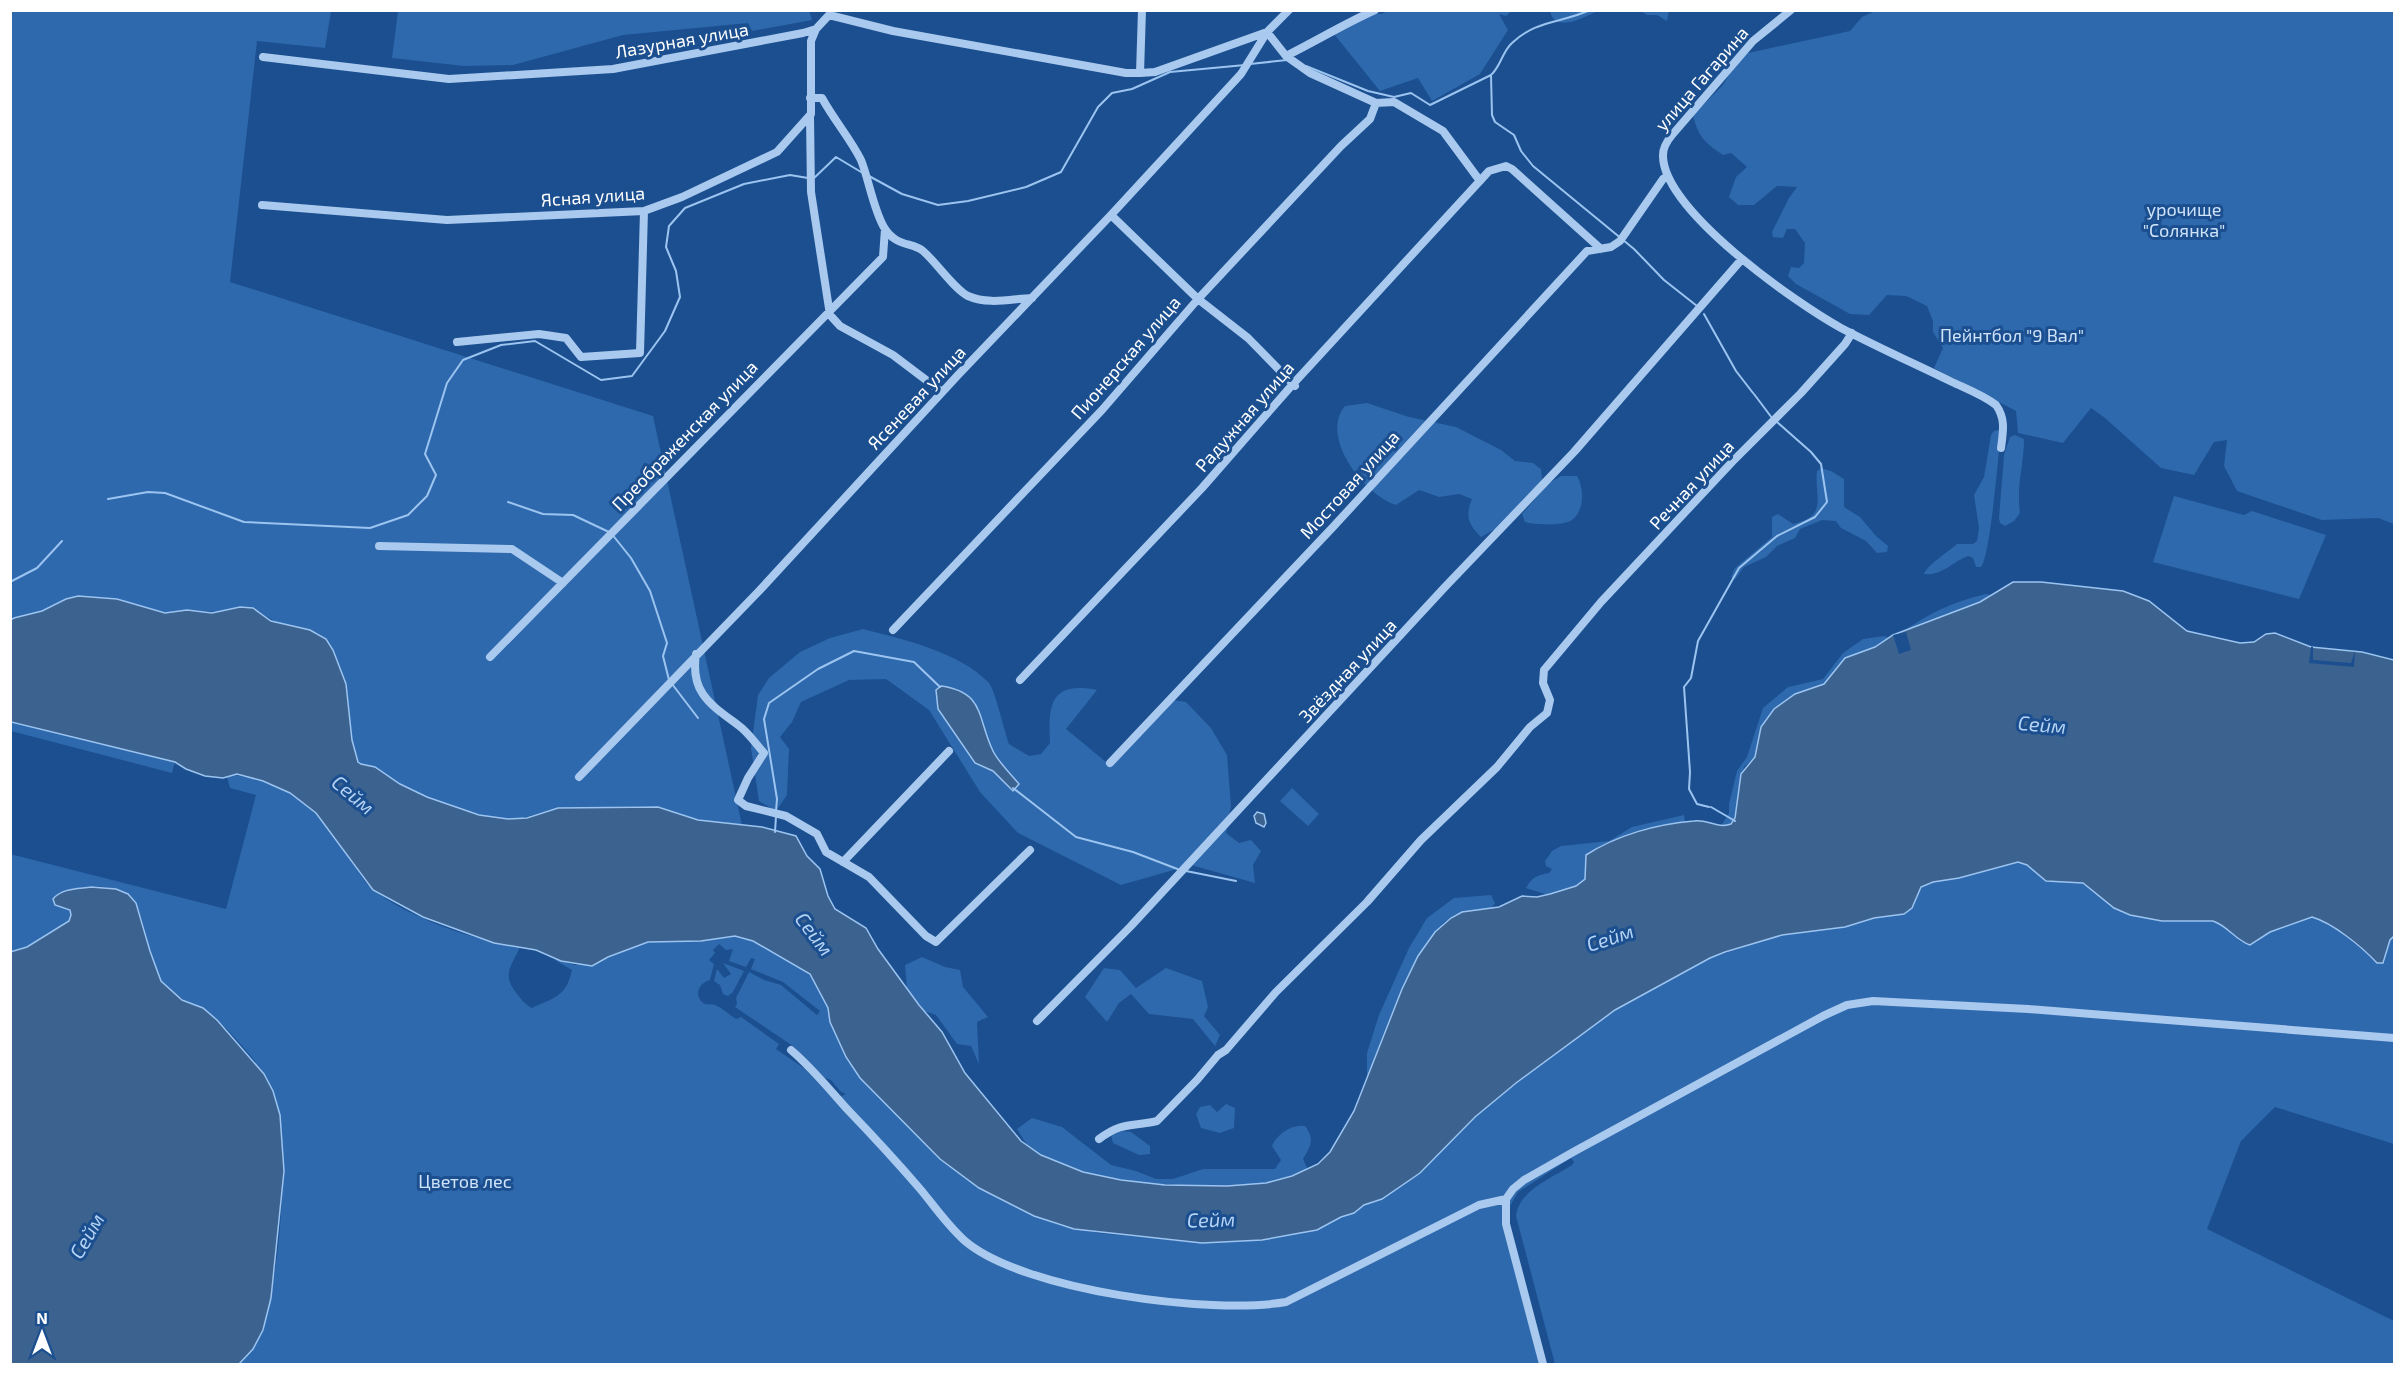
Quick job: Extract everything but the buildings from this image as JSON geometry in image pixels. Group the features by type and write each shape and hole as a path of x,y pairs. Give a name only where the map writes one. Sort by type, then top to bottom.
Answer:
{"street":[{"path":"1140,73 1142,10"},
{"path":"942,392 893,355 840,326 830,311 811,192 810,116 811,41 816,29 828,13 863,25 992,50 1126,73 1140,73 1155,72 1267,32 1289,10"},
{"path":"1286,56 1375,10"},
{"name":"улица Гагарина","path":"1791,10 1753,41 1671,135 1665,144 1663,155 1668,176 1679,197 1698,220 1742,259 1806,304 1852,333 1996,405 2004,421 2001,448"},
{"name":"Лазурная улица","path":"263,57 449,79 613,69 816,29"},
{"path":"1267,32 1286,56 1310,73 1376,103 1394,102 1443,131 1480,181"},
{"name":"Ясеневая улица","path":"579,777 759,591 942,392 1111,216 1241,74 1267,32"},
{"path":"810,98 822,99 851,141 862,162 885,229 903,245 921,250 967,296 987,301 1032,298"},
{"name":"Пионерская улица","path":"892,630 1102,410 1198,299 1341,146 1370,119 1376,103"},
{"name":"Ясная улица","path":"262,205 447,220 644,211 682,197 777,152 810,116"},
{"name":"Радужная улица","path":"1020,680 1202,488 1489,171 1506,165 1512,169 1601,249"},
{"name":"Мостовая улица","path":"1110,763 1333,527 1587,251 1611,247 1621,239 1668,176"},
{"path":"457,342 539,334 567,338 581,357 640,352 644,211"},
{"path":"1111,216 1198,299 1248,338 1295,385"},
{"name":"Преображенская улица","path":"490,657 883,257 885,229"},
{"name":"Звёздная улица","path":"1037,1021 1130,927 1444,588 1551,477 1706,303 1742,259"},
{"name":"Речная улица","path":"1099,1139 1112,1129 1129,1124 1157,1121 1218,1055 1226,1050 1276,992 1367,902 1421,840 1497,767 1530,727 1547,713 1550,700 1543,683 1544,670 1601,602 1845,344 1852,333"},
{"path":"379,546 512,549 562,583"},
{"path":"696,654 694,670 699,689 720,714 740,726 764,753 748,778 738,800 753,808 786,816 818,834 826,852 869,877 926,936 936,942 1030,850"},
{"path":"843,862 950,751"},
{"path":"1543,1365 1506,1224 1506,1199 1513,1189 1524,1180 1575,1151 1847,1005 1873,1001 2028,1009 2394,1038"},
{"path":"790,1050 856,1119 965,1241 1004,1263 1031,1274 1094,1290 1177,1303 1265,1306 1286,1302 1479,1205 1506,1199"}],"green space":[{"path":"809,10 812,20 752,31 748,23 623,35 513,65 464,66 392,58 398,11"},
{"path":"1550,10 1598,11 1578,20 1564,23 1553,18"},
{"path":"11,11 331,11 325,48 257,41 230,282 653,416 742,825 698,820 658,807 645,806 553,809 519,819 495,818 479,815 427,797 400,784 375,767 361,764 358,761 352,740 346,684 317,633 277,623 257,610 228,609 219,612 187,610 165,613 117,599 78,596 66,599 42,611 11,620"},
{"path":"1388,11 1511,11 1506,16 1499,14 1508,30 1480,74 1432,101 1418,78 1380,91 1334,34 1376,13 1381,14"},
{"path":"1641,11 1669,11 1667,21 1657,15 1647,15"},
{"name":"урочище \"Солянка\"","path":"1875,11 2394,11 2394,524 2378,518 2322,520 2237,491 2224,466 2227,440 2214,442 2194,475 2161,468 2091,408 2063,443 2018,433 2016,411 1934,368 1943,348 1933,332 1933,321 1927,306 1906,296 1887,295 1869,315 1850,314 1796,284 1788,276 1791,267 1799,268 1804,263 1805,243 1795,229 1787,229 1783,238 1773,237 1772,232 1797,187 1777,186 1754,205 1738,205 1729,197 1736,177 1747,167 1731,153 1723,155 1707,143 1697,129 1693,115 1723,85 1733,68 1748,53 1850,31 1862,17"},
{"path":"1367,403 1409,417 1456,427 1501,450 1515,461 1533,463 1541,469 1542,480 1497,528 1481,537 1469,520 1472,499 1459,494 1439,497 1419,490 1396,505 1371,490 1349,463 1341,448 1338,419 1345,406"},
{"path":"1999,430 2000,440 1990,528 1981,567 1976,567 1973,558 1968,556 1941,571 1924,574 1933,563 1957,544 1973,544 1977,541 1979,528 1974,495 1984,477 1991,435 1994,431"},
{"path":"2015,435 2024,439 2019,493 2020,513 2014,521 2005,526 2000,523 1999,518 2004,455 2010,437"},
{"path":"1821,468 1844,479 1844,507 1860,517 1888,546 1887,552 1877,553 1866,541 1841,528 1836,521 1822,520 1800,529 1795,538 1777,546 1766,557 1744,567 1735,579 1731,577 1735,568 1772,537 1772,517 1778,514 1793,524 1812,516 1817,504 1817,471"},
{"path":"1561,476 1577,476 1579,481 1582,499 1576,516 1568,522 1556,524 1525,522 1522,514 1549,483"},
{"path":"2174,496 2244,515 2252,511 2326,535 2299,599 2153,562"},
{"path":"1986,594 1991,595 1980,602 1901,633 1941,609"},
{"path":"863,629 930,648 977,672 991,687 1009,744 1029,756 1041,754 1050,743 1052,707 1055,699 1061,693 1070,689 1097,690 1066,729 1106,762 1166,699 1186,702 1211,728 1227,755 1231,806 1226,833 1239,843 1251,840 1261,851 1253,865 1255,883 1191,865 1121,885 1018,833 980,792 929,710 886,679 849,680 801,702 792,722 780,737 789,749 787,795 776,811 759,801 751,748 758,695 769,678 800,652 830,638"},
{"path":"1884,636 1890,638 1875,647 1845,658 1824,684 1795,694 1774,709 1755,757 1744,767 1734,820 1728,825 1721,826 1729,813 1737,771 1747,757 1763,708 1788,687 1823,679 1843,653 1863,639"},
{"path":"10,722 175,762 172,773 11,731"},
{"name":"Цветов лес","path":"231,774 263,781 290,793 309,806 326,825 366,883 397,905 417,916 461,933 520,947 510,969 509,979 521,999 532,1008 558,995 570,979 572,970 553,959 575,965 603,960 648,942 701,941 735,936 753,941 814,978 828,1008 830,1022 855,1071 940,1159 979,1188 1034,1216 1062,1226 1098,1233 1202,1243 1262,1240 1317,1230 1354,1213 1364,1205 1378,1201 1457,1136 1475,1117 1505,1092 1497,1074 1542,1064 1615,1010 1710,958 1782,935 1845,927 1874,918 1904,914 1912,908 1921,887 1933,882 1959,878 2018,862 2027,865 2047,881 2083,883 2130,915 2162,921 2218,922 2241,942 2257,942 2267,933 2300,919 2312,917 2336,929 2377,963 2384,963 2390,940 2394,936 2394,1144 2275,1107 2241,1141 2207,1229 2394,1321 2394,1364 1555,1364 1516,1216 1523,1199 1546,1180 1572,1165 1574,1162 1571,1158 1518,1192 1510,1206 1510,1224 1547,1364 239,1364 253,1347 263,1327 275,1272 279,1236 282,1198 280,1125 274,1095 264,1073 238,1041 216,1019 203,1009 173,994 163,984 154,963 138,909 133,899 125,892 91,887 60,893 56,905 70,909 69,921 27,947 11,952 10,854 226,909 256,795 230,788 227,777","holes":["719,944 726,950 733,949 729,961 746,967 751,958 755,959 751,969 783,982 820,1011 817,1015 781,985 749,972 736,998 735,1007 793,1046 822,1077 831,1080 840,1091 846,1094 834,1100 805,1069 776,1049 779,1044 741,1017 736,1019 718,1006 705,1004 699,999 699,988 710,980 714,964 709,960 715,953 713,950"]},
{"path":"1292,788 1319,814 1308,826 1280,801"},
{"path":"1684,815 1685,822 1690,821 1494,952 1507,904 1522,896 1548,895 1526,888 1533,879 1549,873 1552,869 1546,866 1545,861 1552,851 1561,846 1609,841 1632,827"},
{"path":"1491,895 1495,903 1491,909 1461,913 1451,917 1438,928 1413,967 1381,1039 1367,1078 1367,1053 1379,1015 1409,948 1427,918 1454,898"},
{"path":"922,957 945,967 960,970 963,987 988,1017 977,1022 979,1064 971,1046 957,1044 936,1015 924,1011 907,988 905,965"},
{"path":"723,963 744,971 733,992 728,996 723,994 720,985 714,981 717,969 724,978 731,974"},
{"path":"1104,968 1120,970 1136,988 1166,968 1202,981 1208,1007 1204,1016 1220,1035 1215,1046 1193,1019 1149,1014 1131,994 1119,1003 1107,1022 1085,997"},
{"path":"1226,1104 1235,1108 1234,1128 1220,1133 1201,1128 1196,1114 1200,1107 1210,1105 1217,1112"},
{"path":"1032,1118 1062,1127 1111,1165 1156,1179 1173,1179 1203,1169 1275,1169 1281,1160 1272,1146 1274,1142 1290,1128 1305,1126 1311,1139 1303,1159 1308,1170 1270,1183 1241,1186 1177,1185 1107,1177 1076,1170 1049,1160 1030,1148 1017,1129"},
{"path":"1122,1131 1131,1132 1150,1146 1150,1154 1139,1155 1113,1143 1111,1135"}],"water":[{"name":"Сейм","path":"2013,582 2041,582 2123,591 2149,601 2187,631 2240,643 2254,642 2266,634 2275,633 2311,647 2362,652 2394,660 2394,936 2390,940 2383,963 2377,963 2347,936 2329,924 2312,917 2270,932 2250,945 2213,921 2162,921 2130,915 2114,908 2083,883 2046,881 2027,865 2018,862 1959,878 1933,882 1921,887 1912,908 1904,914 1874,918 1845,927 1782,935 1710,958 1615,1010 1516,1083 1475,1117 1420,1173 1382,1199 1364,1205 1354,1213 1317,1230 1262,1240 1202,1243 1074,1229 1034,1216 979,1188 940,1159 860,1078 846,1057 830,1022 828,1008 810,974 753,941 735,936 701,941 648,942 608,957 592,966 561,961 536,950 494,943 423,917 373,890 316,813 290,793 263,781 237,774 223,778 205,776 175,762 11,722 11,620 14,618 42,611 66,599 78,596 117,599 165,613 187,610 212,613 240,607 253,608 271,621 310,630 326,639 333,650 346,684 352,740 358,762 375,767 400,784 427,797 479,815 508,819 527,818 558,808 658,807 698,820 762,827 796,836 807,856 820,869 828,896 835,909 866,928 878,949 942,1032 965,1073 1021,1141 1041,1155 1083,1172 1121,1180 1165,1185 1227,1186 1266,1183 1292,1176 1318,1164 1330,1152 1354,1111 1402,989 1418,956 1435,932 1451,918 1462,912 1499,907 1522,896 1537,897 1576,886 1585,879 1586,855 1624,836 1666,825 1694,821 1731,824 1735,818 1741,774 1755,757 1761,727 1774,709 1795,694 1824,684 1845,658 1875,647 1893,635 1980,602"},
{"path":"941,686 965,694 978,708 993,751 1019,784 1013,791 993,771 975,763 938,709 936,690"},
{"path":"1257,812 1264,814 1266,823 1264,827 1256,823 1254,816"},
{"name":"Сейм","path":"91,887 116,889 128,894 136,903 161,981 182,1000 203,1008 217,1020 264,1074 273,1091 280,1115 284,1171 271,1298 263,1330 253,1349 239,1364 11,1364 10,952 27,947 69,921 70,910 55,905 53,899 57,895"}],"pier":[{"path":"1906,632 1911,650 1899,654 1893,635"},
{"path":"2311,647 2313,647 2313,660 2351,663 2355,651 2354,667 2309,663"}],"waterway":[{"path":"1306,66 1368,91 1394,97 1411,93 1430,105 1491,75 1509,47 1530,30 1590,10"},
{"path":"1250,64 1287,60"},
{"path":"869,176 902,194 938,205 968,201 1026,187 1061,172 1098,107 1112,93 1132,89 1170,72 1245,65"},
{"path":"1491,75 1492,115 1495,122 1514,135 1521,151 1533,166 1634,249 1664,280 1697,306"},
{"path":"813,179 836,157 861,172"},
{"path":"108,499 148,492 165,493 244,522 370,528 408,515 427,496 436,475 425,454 447,383 463,360 501,345 535,341 601,380 632,376 665,331 680,297 676,271 666,247 669,226 685,208 744,184 790,175 808,178"},
{"path":"1704,314 1736,371 1753,393"},
{"path":"1754,394 1772,418"},
{"path":"1709,807 1697,804 1689,789 1690,772 1684,687 1691,678 1698,641 1739,568 1777,536 1815,517 1827,502 1821,464 1777,422"},
{"path":"508,502 543,514 573,515 611,533 631,558 650,591 667,643 663,656 669,680 698,718"},
{"path":"10,582 37,568 62,541"},
{"path":"776,811 777,799 764,719 769,703 818,669 854,651 914,662 940,687"},
{"path":"1013,788 1076,837 1133,852 1180,870"},
{"path":"1711,807 1735,821"},
{"path":"775,832 776,816"},
{"path":"1186,871 1236,881"}],"park label":[{"name":"Пейнтбол \"9 Вал\"","path":"2012,336"}]}
